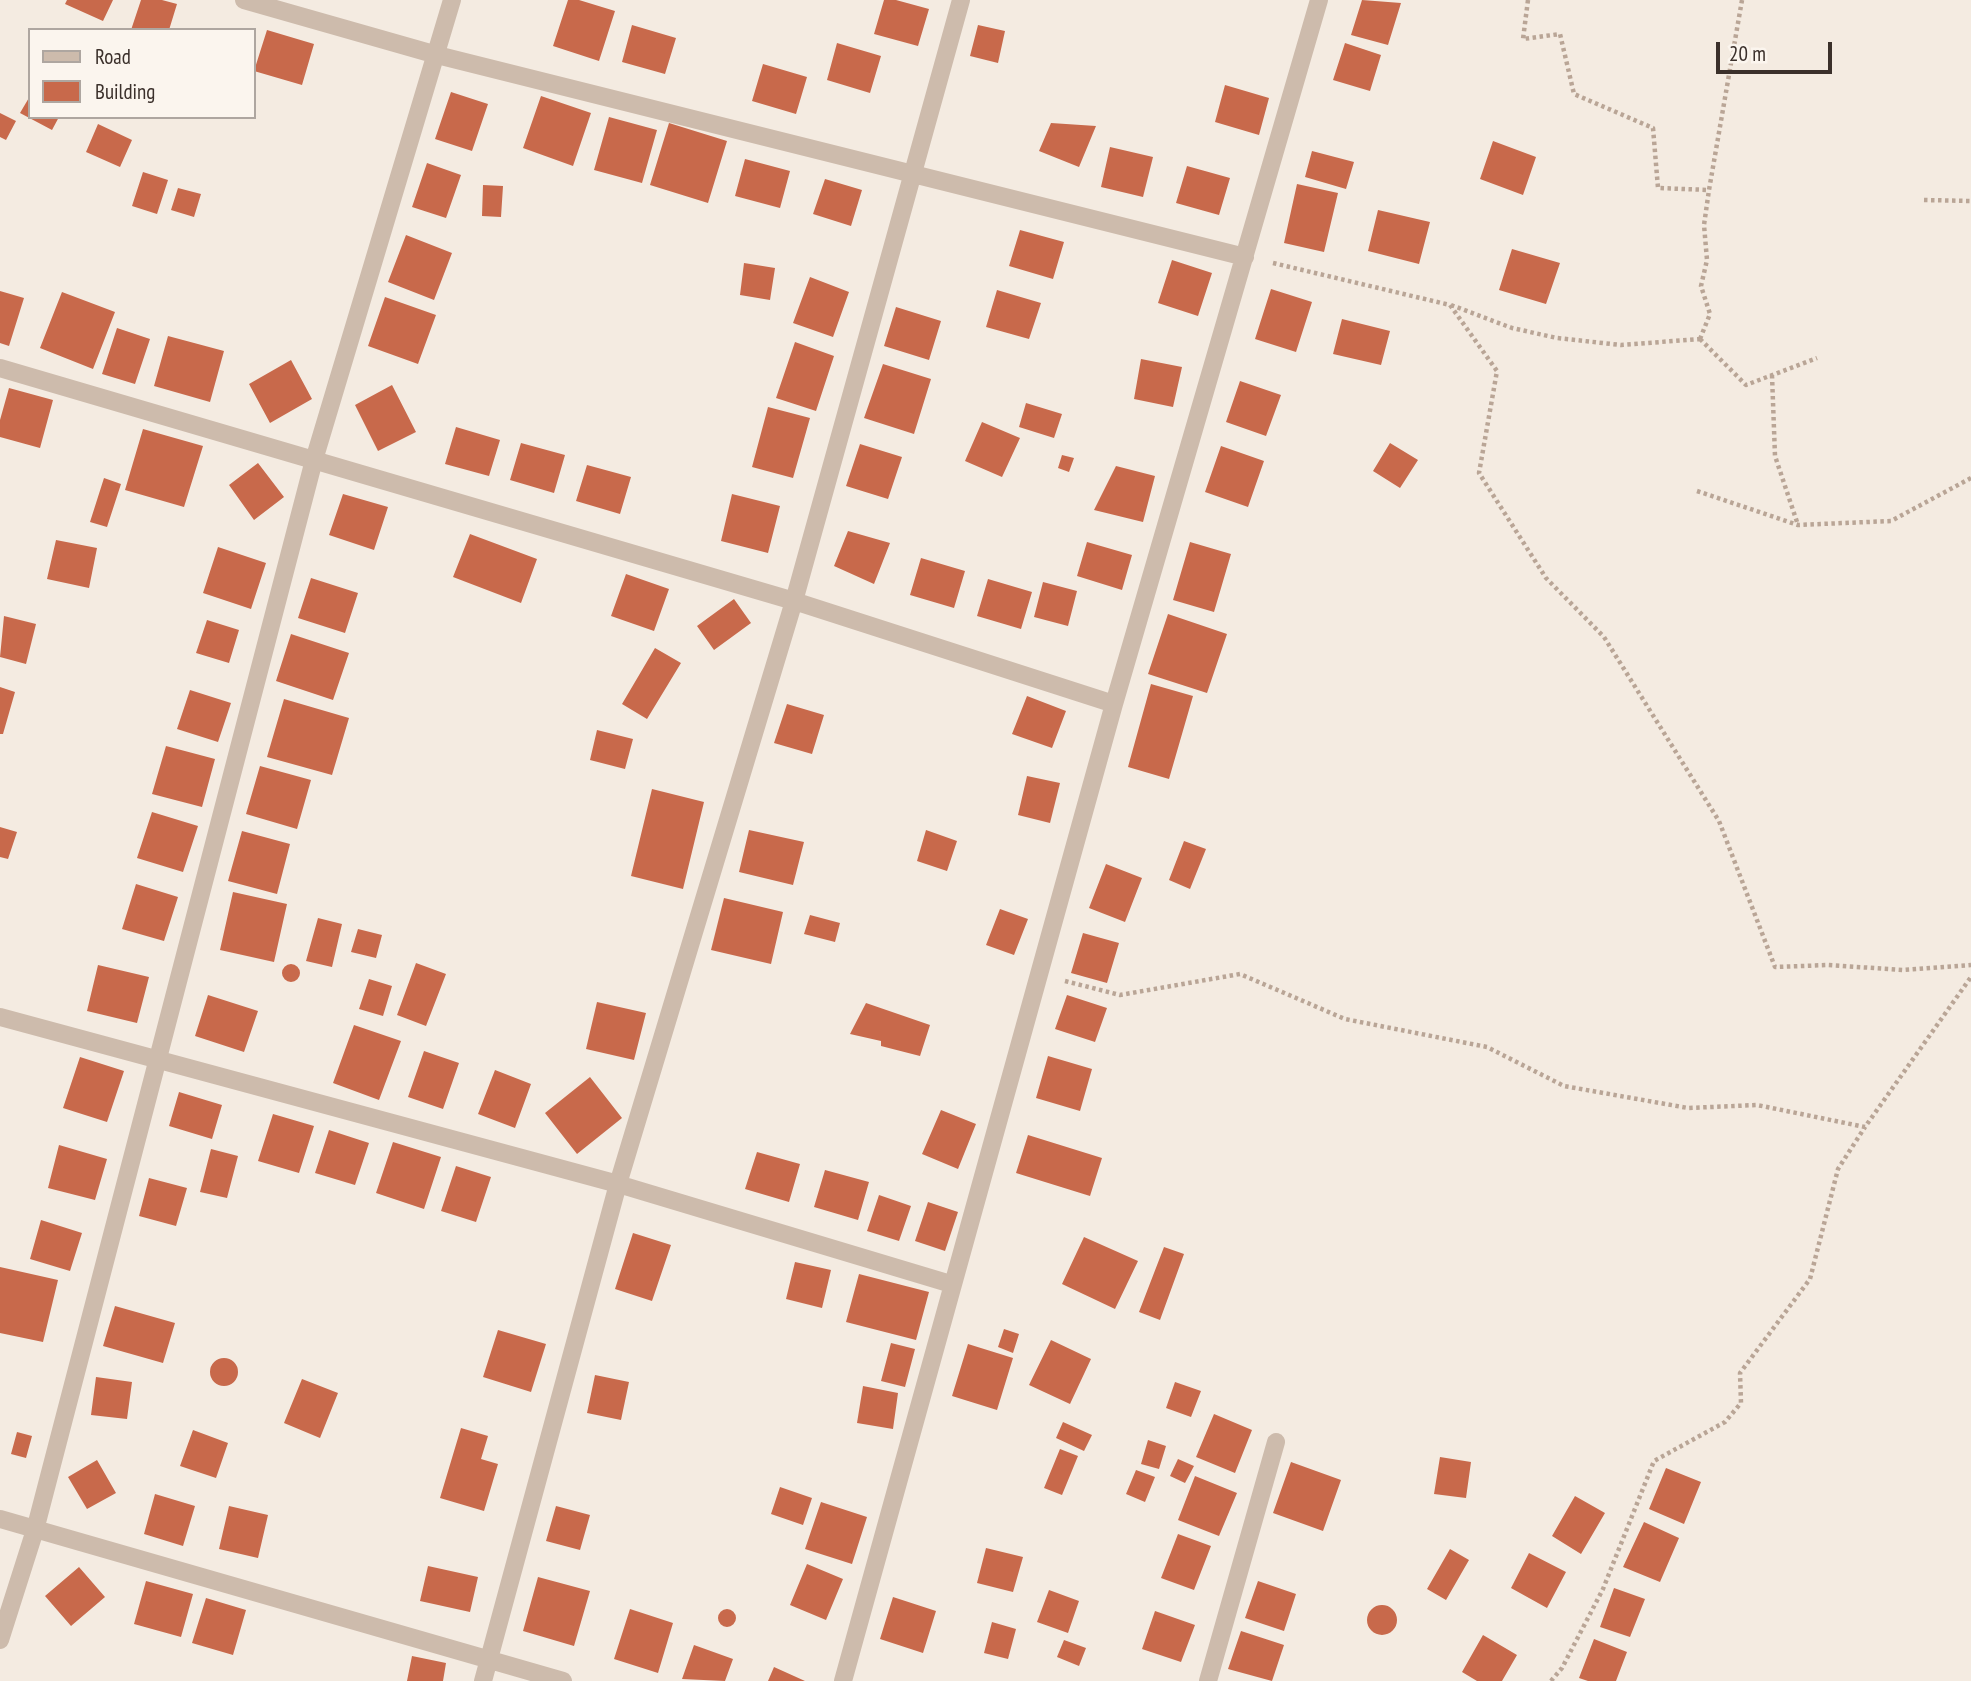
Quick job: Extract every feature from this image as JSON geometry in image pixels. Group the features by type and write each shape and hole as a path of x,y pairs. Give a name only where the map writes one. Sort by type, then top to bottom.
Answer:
{"street":[{"path":"244,0 437,55 1245,257"},
{"path":"0,1640 35,1530 314,460 452,0"},
{"path":"483,1681 618,1184 794,601 961,0"},
{"path":"843,1681 1114,704 1319,0"},
{"path":"0,368 794,601 1114,704"},
{"path":"0,1017 157,1062 618,1184 951,1284"},
{"path":"1208,1681 1276,1442"},
{"path":"0,1519 563,1681"}],"path":[{"path":"1528,0 1522,39 1560,34 1574,94 1653,128 1658,188 1709,190"},
{"path":"1700,339 1710,314 1700,286 1707,260 1704,225 1742,0"},
{"path":"1924,200 1971,201"},
{"path":"1245,257 1450,305 1512,328 1557,338 1621,345 1700,339 1746,385 1817,358"},
{"path":"1450,305 1496,371 1479,473 1546,578 1604,637 1719,821 1776,967 1828,965 1903,970 1971,965"},
{"path":"1772,375 1775,456 1798,525"},
{"path":"1698,491 1798,525 1891,521 1971,478"},
{"path":"1039,974 1120,995 1240,974 1345,1019 1487,1047 1564,1086 1688,1108 1756,1105 1865,1128"},
{"path":"1551,1681 1567,1658 1603,1589 1654,1461 1725,1422 1741,1403 1740,1373 1810,1279 1838,1169 1971,977"}],"building":[{"path":"67,0 113,0 103,21 65,4"},
{"path":"141,0 162,0 177,4 170,28 132,28"},
{"path":"568,0 579,0 615,11 599,61 553,46"},
{"path":"884,0 896,0 929,9 918,46 874,34"},
{"path":"1362,0 1401,3 1388,45 1351,35"},
{"path":"632,25 676,38 665,74 622,62"},
{"path":"978,25 1005,31 998,63 970,56"},
{"path":"267,30 314,44 302,85 256,72"},
{"path":"837,43 881,56 870,93 827,80"},
{"path":"1345,43 1381,55 1370,91 1333,80"},
{"path":"763,64 807,77 796,114 752,101"},
{"path":"1225,85 1269,98 1259,135 1215,122"},
{"path":"451,92 488,104 472,151 435,139"},
{"path":"541,96 591,113 573,166 523,148"},
{"path":"28,99 28,117 20,113"},
{"path":"0,113 16,121 6,140 0,137"},
{"path":"609,117 657,130 642,183 594,170"},
{"path":"31,119 58,119 52,130"},
{"path":"669,123 727,141 708,203 650,185"},
{"path":"1051,123 1096,126 1079,167 1039,151"},
{"path":"98,124 132,140 120,167 86,152"},
{"path":"1493,141 1536,157 1523,195 1480,179"},
{"path":"1110,147 1153,157 1143,197 1101,187"},
{"path":"1312,151 1354,162 1346,189 1305,177"},
{"path":"745,159 790,171 780,208 735,196"},
{"path":"427,163 461,175 446,218 412,207"},
{"path":"1187,166 1230,178 1219,215 1176,203"},
{"path":"143,172 168,180 157,214 132,206"},
{"path":"825,179 862,190 851,226 813,214"},
{"path":"1297,184 1338,193 1324,252 1284,243"},
{"path":"483,185 503,186 501,217 482,216"},
{"path":"178,188 201,194 194,217 171,210"},
{"path":"1378,210 1430,222 1419,264 1368,251"},
{"path":"1020,230 1064,242 1053,279 1009,266"},
{"path":"406,235 452,253 434,300 388,282"},
{"path":"1512,249 1560,263 1546,304 1499,290"},
{"path":"1172,260 1212,273 1198,316 1158,303"},
{"path":"744,263 775,268 770,300 740,295"},
{"path":"810,277 849,292 833,337 793,323"},
{"path":"1271,289 1312,302 1296,352 1255,339"},
{"path":"997,290 1041,303 1029,339 986,327"},
{"path":"0,291 24,298 9,346 0,343"},
{"path":"62,292 115,312 93,369 40,348"},
{"path":"385,297 436,315 418,364 368,346"},
{"path":"896,307 941,321 929,360 884,346"},
{"path":"1342,319 1390,331 1381,365 1333,354"},
{"path":"117,328 150,339 135,384 102,374"},
{"path":"168,336 224,351 210,402 154,386"},
{"path":"795,342 834,356 816,411 776,398"},
{"path":"1141,359 1182,367 1173,407 1134,399"},
{"path":"291,360 312,399 270,423 249,384"},
{"path":"883,364 931,379 914,434 864,418"},
{"path":"1240,381 1281,395 1266,436 1226,422"},
{"path":"392,385 416,432 378,451 355,405"},
{"path":"9,388 53,400 40,448 0,437 0,420"},
{"path":"1026,403 1062,414 1054,438 1019,427"},
{"path":"768,407 810,418 793,478 752,467"},
{"path":"982,422 1020,438 1002,477 965,461"},
{"path":"456,427 500,440 489,476 445,464"},
{"path":"143,429 203,446 184,507 125,490"},
{"path":"521,443 565,455 554,493 510,480"},
{"path":"1390,443 1418,460 1400,488 1373,471"},
{"path":"860,444 902,457 888,499 846,486"},
{"path":"1221,446 1264,461 1248,507 1205,492"},
{"path":"1062,455 1074,458 1069,472 1058,468"},
{"path":"258,463 284,497 254,520 229,485"},
{"path":"587,465 631,477 620,514 576,501"},
{"path":"1116,466 1155,476 1143,522 1094,510"},
{"path":"104,478 121,484 107,527 90,522"},
{"path":"343,494 388,507 374,550 329,535"},
{"path":"732,494 780,506 768,553 721,541"},
{"path":"848,531 890,543 874,584 834,566"},
{"path":"470,534 537,559 521,603 453,577"},
{"path":"56,540 97,548 89,588 47,579"},
{"path":"1087,542 1132,555 1122,590 1077,576"},
{"path":"1190,542 1231,554 1214,612 1173,600"},
{"path":"218,547 266,563 251,609 203,593"},
{"path":"921,558 965,571 954,608 910,595"},
{"path":"626,574 669,589 654,631 611,616"},
{"path":"311,578 358,593 345,633 298,618"},
{"path":"988,579 1032,592 1021,629 977,616"},
{"path":"1043,582 1077,591 1068,626 1034,617"},
{"path":"734,599 751,623 714,650 697,626"},
{"path":"1168,614 1227,634 1207,693 1148,674"},
{"path":"4,616 36,624 26,664 0,657"},
{"path":"207,620 239,630 229,663 196,653"},
{"path":"291,634 349,653 333,700 276,681"},
{"path":"655,648 681,663 647,719 622,704"},
{"path":"1151,684 1193,696 1169,779 1128,767"},
{"path":"0,687 15,692 3,734 0,734"},
{"path":"190,690 231,703 218,742 177,729"},
{"path":"1027,696 1066,711 1052,748 1012,734"},
{"path":"284,699 349,718 332,775 267,757"},
{"path":"787,704 824,715 812,754 774,743"},
{"path":"597,730 633,739 625,769 590,760"},
{"path":"166,746 215,759 202,807 152,794"},
{"path":"260,766 311,780 297,829 246,814"},
{"path":"1027,776 1060,783 1050,823 1018,815"},
{"path":"652,789 704,802 683,889 631,876"},
{"path":"152,812 198,826 183,872 137,858"},
{"path":"0,827 17,832 8,859 0,857"},
{"path":"749,830 804,842 793,885 739,872"},
{"path":"926,830 957,841 947,871 917,861"},
{"path":"242,831 290,844 277,894 228,881"},
{"path":"1184,841 1206,849 1190,889 1169,880"},
{"path":"1106,864 1142,878 1125,922 1089,908"},
{"path":"136,884 178,897 164,941 122,929"},
{"path":"233,892 287,904 274,962 220,950"},
{"path":"724,898 783,912 771,964 711,950"},
{"path":"1000,909 1028,919 1014,955 986,945"},
{"path":"810,915 840,923 835,942 804,934"},
{"path":"318,918 342,924 332,967 306,961"},
{"path":"358,929 382,935 376,958 351,952"},
{"path":"1083,933 1119,943 1107,983 1071,973"},
{"path":"416,963 446,974 426,1026 397,1015"},
{"path":"291,964 297,967 300,973 297,979 291,982 285,979 282,973 285,967"},
{"path":"98,965 149,977 137,1023 87,1011"},
{"path":"369,979 392,986 383,1016 359,1009"},
{"path":"208,995 258,1011 244,1052 195,1036"},
{"path":"1067,995 1107,1008 1095,1042 1055,1029"},
{"path":"597,1002 646,1013 634,1060 586,1049"},
{"path":"866,1003 930,1025 920,1056 881,1046 881,1041 850,1034"},
{"path":"354,1025 401,1041 379,1100 333,1083"},
{"path":"424,1051 459,1063 443,1109 408,1097"},
{"path":"1048,1056 1092,1069 1080,1111 1036,1098"},
{"path":"80,1057 124,1071 107,1122 63,1108"},
{"path":"495,1070 531,1084 515,1128 478,1114"},
{"path":"590,1077 622,1118 577,1154 545,1113"},
{"path":"179,1092 222,1105 212,1139 169,1126"},
{"path":"941,1110 976,1124 958,1169 922,1154"},
{"path":"273,1114 314,1126 299,1173 258,1161"},
{"path":"329,1130 369,1143 355,1185 315,1173"},
{"path":"1028,1135 1102,1158 1090,1196 1016,1173"},
{"path":"393,1142 441,1157 424,1209 376,1193"},
{"path":"59,1145 107,1159 95,1200 48,1188"},
{"path":"211,1149 238,1156 227,1198 200,1192"},
{"path":"757,1152 800,1164 789,1202 745,1189"},
{"path":"456,1166 491,1177 476,1222 441,1211"},
{"path":"825,1170 869,1182 858,1220 814,1207"},
{"path":"149,1178 187,1188 176,1226 139,1216"},
{"path":"879,1195 911,1206 899,1241 867,1231"},
{"path":"928,1202 958,1212 945,1251 915,1241"},
{"path":"41,1220 82,1233 70,1271 30,1259"},
{"path":"633,1233 671,1245 652,1301 615,1289"},
{"path":"1084,1237 1138,1261 1115,1309 1062,1284"},
{"path":"1164,1247 1184,1254 1160,1320 1139,1312"},
{"path":"795,1262 831,1270 822,1308 786,1299"},
{"path":"0,1267 58,1280 43,1342 0,1333"},
{"path":"859,1274 929,1292 916,1340 846,1322"},
{"path":"115,1306 175,1323 163,1363 103,1346"},
{"path":"1004,1329 1019,1334 1013,1353 998,1347"},
{"path":"498,1330 546,1344 531,1392 483,1377"},
{"path":"1051,1340 1091,1359 1070,1404 1029,1385"},
{"path":"891,1343 915,1349 905,1387 881,1381"},
{"path":"968,1344 1013,1358 997,1410 952,1396"},
{"path":"224,1358 234,1362 238,1372 234,1382 224,1386 214,1382 210,1372 214,1362"},
{"path":"595,1375 629,1382 621,1420 587,1413"},
{"path":"96,1377 132,1382 127,1419 91,1415"},
{"path":"302,1379 338,1393 320,1438 284,1423"},
{"path":"1175,1382 1201,1391 1191,1417 1166,1408"},
{"path":"863,1386 898,1393 893,1429 857,1423"},
{"path":"1214,1414 1252,1430 1235,1473 1196,1457"},
{"path":"1063,1422 1092,1435 1084,1451 1056,1438"},
{"path":"461,1428 488,1436 481,1459 498,1464 484,1511 440,1498"},
{"path":"193,1430 228,1443 216,1478 180,1466"},
{"path":"17,1432 32,1436 26,1458 11,1454"},
{"path":"1148,1440 1166,1446 1159,1469 1141,1464"},
{"path":"1060,1449 1078,1456 1062,1495 1044,1488"},
{"path":"1440,1457 1471,1462 1466,1498 1434,1494"},
{"path":"1178,1459 1194,1466 1185,1483 1170,1476"},
{"path":"97,1460 116,1493 87,1509 68,1477"},
{"path":"1291,1462 1341,1480 1323,1531 1273,1513"},
{"path":"1666,1468 1701,1482 1684,1524 1649,1509"},
{"path":"1136,1470 1155,1477 1145,1502 1126,1494"},
{"path":"1195,1476 1237,1493 1219,1536 1178,1520"},
{"path":"780,1487 812,1498 803,1525 771,1514"},
{"path":"155,1494 195,1506 183,1546 144,1534"},
{"path":"1575,1496 1605,1513 1581,1554 1552,1536"},
{"path":"821,1502 867,1517 852,1564 805,1549"},
{"path":"229,1506 268,1515 258,1558 219,1549"},
{"path":"556,1506 590,1515 580,1550 546,1541"},
{"path":"1644,1522 1679,1538 1660,1582 1623,1567"},
{"path":"1178,1534 1211,1546 1194,1590 1161,1578"},
{"path":"986,1548 1023,1557 1013,1592 977,1583"},
{"path":"1450,1549 1469,1560 1446,1600 1427,1589"},
{"path":"1529,1553 1566,1572 1547,1608 1511,1588"},
{"path":"807,1564 843,1579 826,1620 790,1605"},
{"path":"428,1566 478,1577 470,1612 420,1601"},
{"path":"79,1567 105,1597 71,1626 45,1596"},
{"path":"538,1577 590,1591 574,1646 523,1631"},
{"path":"146,1581 193,1594 181,1637 134,1624"},
{"path":"1258,1581 1296,1594 1284,1631 1245,1618"},
{"path":"1614,1588 1645,1599 1630,1637 1600,1627"},
{"path":"1049,1590 1079,1601 1068,1633 1037,1622"},
{"path":"893,1597 936,1611 923,1653 880,1639"},
{"path":"206,1598 246,1610 233,1655 192,1643"},
{"path":"1382,1605 1393,1609 1397,1620 1393,1631 1382,1635 1371,1631 1367,1620 1371,1609"},
{"path":"630,1609 673,1623 658,1673 614,1659"},
{"path":"723,1609 731,1609 736,1618 734,1625 723,1627 718,1622 718,1614"},
{"path":"1155,1611 1195,1625 1181,1662 1142,1649"},
{"path":"992,1622 1016,1629 1008,1659 984,1653"},
{"path":"1241,1631 1284,1645 1272,1681 1228,1669"},
{"path":"1483,1635 1517,1655 1502,1681 1477,1681 1462,1672"},
{"path":"1594,1639 1627,1652 1616,1681 1588,1681 1579,1678"},
{"path":"1064,1640 1086,1648 1079,1666 1057,1657"},
{"path":"694,1645 733,1659 725,1681 682,1679"},
{"path":"412,1656 446,1663 443,1681 407,1681"},
{"path":"774,1667 805,1681 768,1681"}]}
